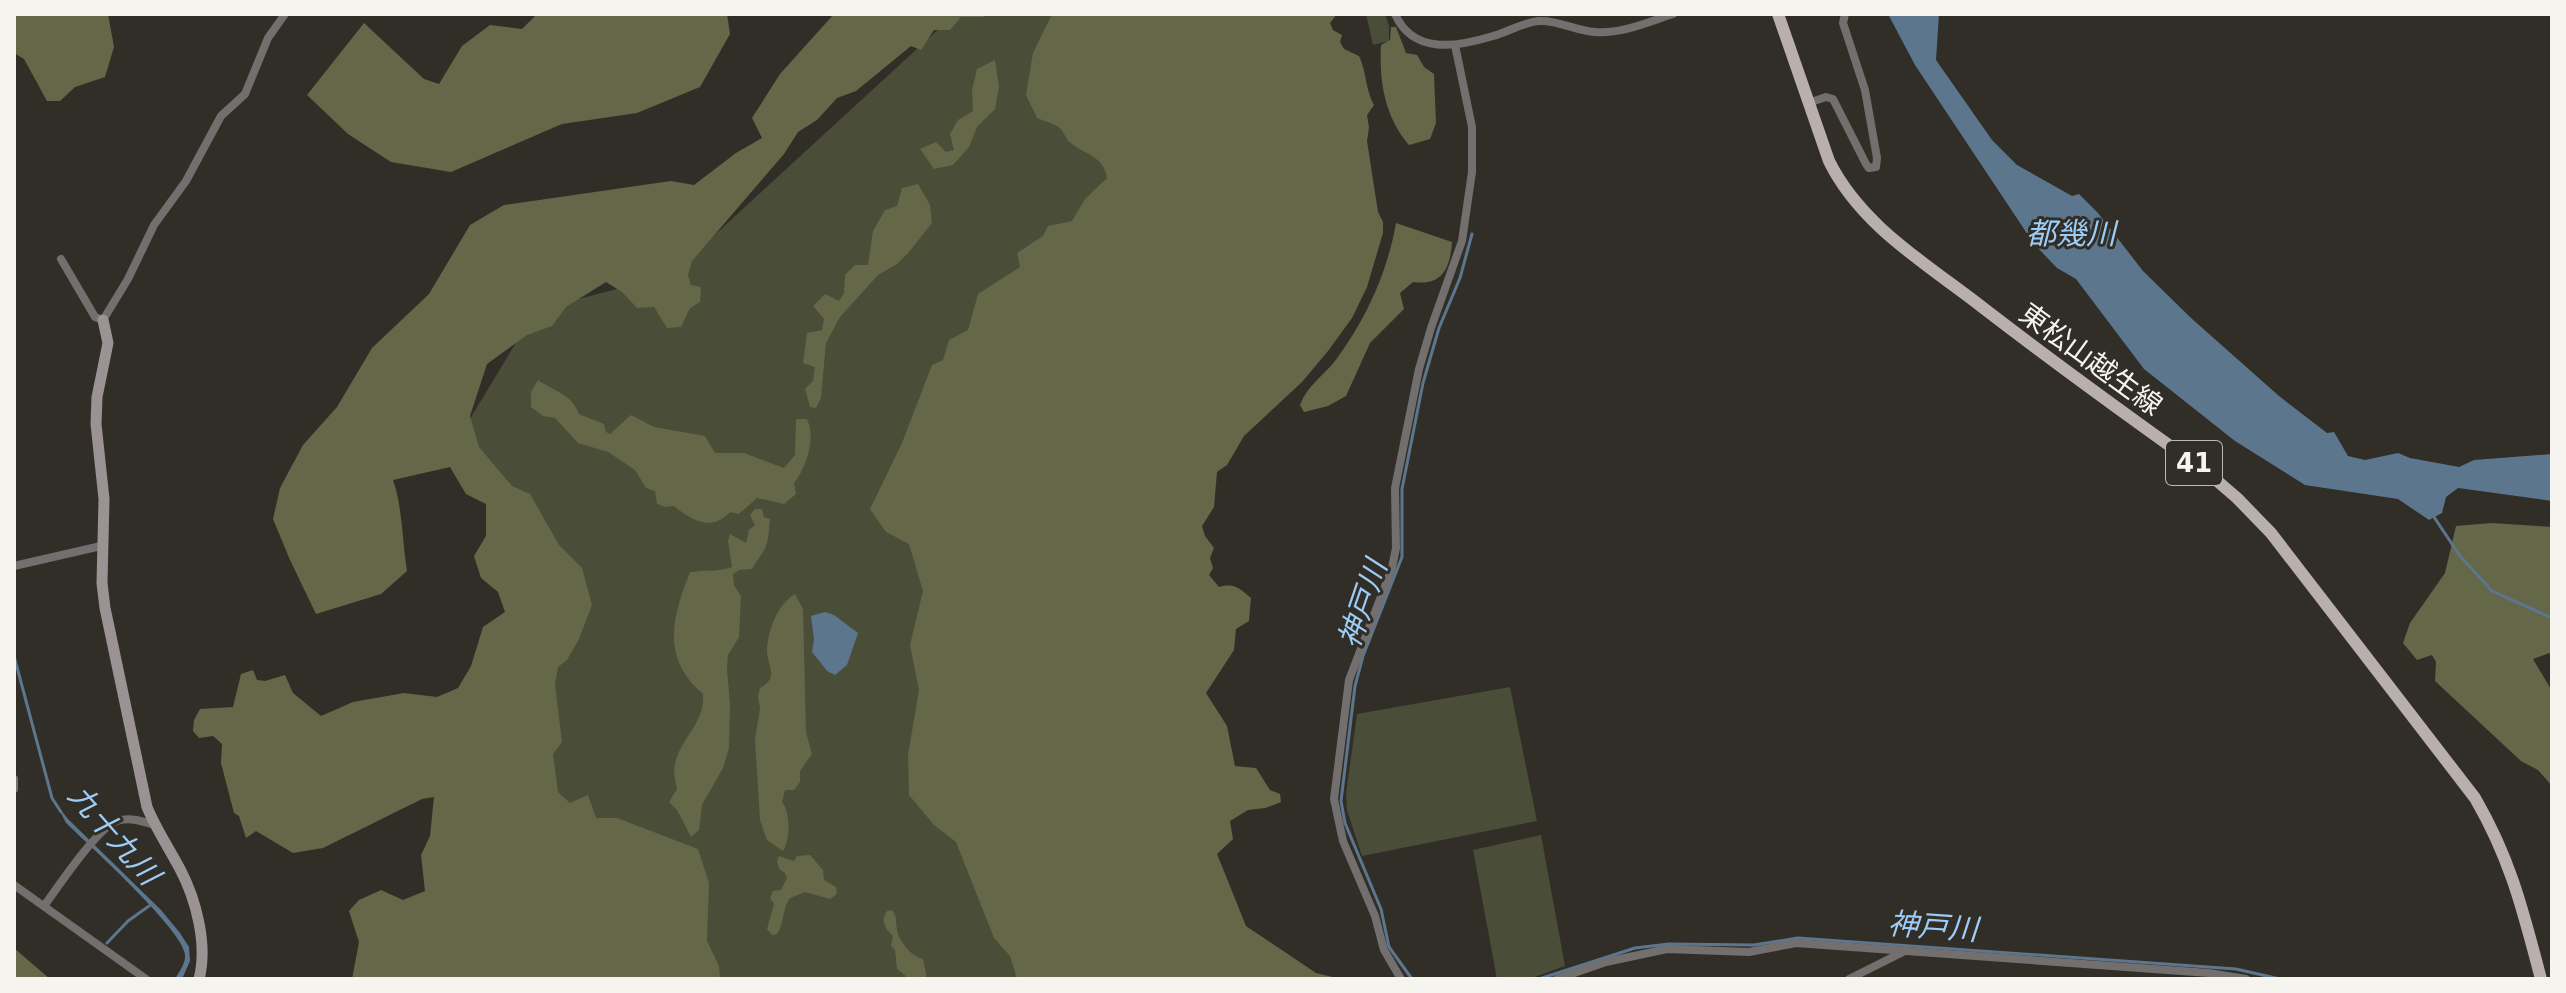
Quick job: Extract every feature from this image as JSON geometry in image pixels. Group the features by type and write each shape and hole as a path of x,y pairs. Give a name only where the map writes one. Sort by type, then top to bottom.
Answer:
{"main road":[{"name":"東松山越生線","path":"1778,14 1838,179 1868,216 1997,320 2208,473 2271,533 2475,798 2509,866 2541,979"}],"street":[{"path":"199,979 203,949 187,883 154,825 142,790 105,608 101,546 104,499 96,424 97,397 108,343 103,320 128,279 154,225 186,181 210,132 221,116 245,94 268,38 285,14"},
{"path":"1395,14 1405,30 1421,41 1443,46 1493,36 1541,21 1581,30 1609,32 1673,14"},
{"path":"1808,103 1826,97 1833,99 1866,164 1869,168 1876,167 1865,90 1843,23 1845,14"},
{"path":"1401,979 1388,960 1375,916 1343,841 1335,794 1349,680 1392,568 1396,548 1395,488 1419,369 1462,241 1472,172 1472,127 1455,45"},
{"path":"61,259 95,317 103,320"},
{"path":"14,566 101,546"},
{"path":"14,779 14,789"},
{"path":"44,906 86,849 112,824 135,819 154,825"},
{"path":"14,885 146,979"},
{"path":"1557,979 1606,962 1667,949 1749,952 1796,943 2209,973 2246,979"},
{"path":"1849,979 1908,950"}],"green space":[{"path":"14,14 108,14 114,47 105,77 75,87 60,101 47,101 24,59 14,53"},
{"path":"537,14 727,14 730,34 700,87 637,113 562,124 451,172 391,162 348,134 307,95 364,23 424,79 439,84 462,46 490,25 522,29"},
{"path":"834,14 986,14 983,17 961,17 950,30 934,30 921,50 911,46 856,91 837,98 817,120 798,132 784,154 692,261 688,275 691,285 701,287 700,302 690,308 681,327 667,328 654,307 637,308 622,292 606,282 566,307 552,326 527,335 487,364 470,416 479,447 512,486 530,494 559,545 582,568 592,605 579,639 567,660 558,667 555,684 562,742 553,754 558,792 570,803 588,795 596,818 617,818 698,849 709,883 707,941 719,966 720,979 352,979 359,942 349,911 359,900 381,890 403,900 425,891 421,855 430,836 434,797 422,799 323,848 293,853 256,831 246,838 239,816 234,813 221,763 222,744 213,736 199,738 193,731 194,720 200,709 233,707 241,674 253,670 257,680 285,675 293,693 321,716 353,702 404,693 437,697 458,688 471,666 483,627 505,612 498,592 481,578 474,556 486,536 486,504 466,494 450,467 393,480 401,514 407,571 381,594 316,614 273,519 280,488 303,445 337,407 372,348 429,294 470,225 504,205 671,181 694,185 736,153 762,138 752,118 780,74"},
{"path":"955,14 1085,14 1132,164 1023,979 471,979 551,791 468,422 536,310 671,275"},
{"path":"1052,14 1337,14 1330,23 1333,30 1342,35 1340,42 1344,49 1359,56 1374,105 1367,115 1367,141 1383,233 1367,287 1352,318 1328,351 1302,382 1244,436 1227,465 1217,472 1214,507 1202,526 1214,548 1210,558 1213,568 1209,575 1219,587 1236,587 1251,598 1249,621 1236,629 1234,650 1206,693 1227,726 1235,766 1256,768 1270,790 1280,794 1281,802 1248,810 1230,821 1233,839 1217,854 1246,926 1316,973 1341,979 1017,979 1010,956 994,938 956,842 934,825 909,795 908,755 919,690 910,645 923,591 909,544 886,532 870,509 902,443 932,365 943,360 949,340 968,330 978,294 1020,267 1017,253 1043,236 1048,226 1072,221 1085,199 1107,178 1099,161 1070,142 1059,127 1037,118 1026,95 1033,53"},
{"path":"1366,14 1385,14 1389,41 1373,45"},
{"path":"1391,27 1396,27 1406,53 1417,55 1424,67 1434,74 1436,123 1430,139 1409,145 1394,123 1383,86 1381,45 1390,40"},
{"path":"995,60 999,87 995,109 977,127 969,147 953,165 934,169 920,149 936,142 946,152 954,150 950,134 958,120 973,111 972,90 977,69"},
{"path":"918,184 930,205 932,223 909,252 897,264 878,275 840,317 826,343 821,398 816,408 810,407 805,389 813,381 815,367 803,363 807,333 822,330 824,319 813,306 825,294 839,301 844,293 845,275 855,265 868,265 873,231 885,210 897,206 902,188"},
{"path":"1396,223 1452,242 1447,267 1438,278 1413,282 1400,293 1404,309 1370,343 1346,396 1328,406 1304,412 1300,405 1307,392 1335,361 1366,312 1381,278"},
{"path":"538,380 567,397 579,414 604,424 606,432 610,434 631,415 654,427 705,436 715,453 744,453 784,468 795,455 796,419 807,419 810,443 803,469 794,483 796,494 784,504 757,498 739,514 730,512 709,523 695,520 674,506 657,504 655,491 646,488 635,470 608,452 578,443 555,418 543,416 531,407 531,392"},
{"path":"755,509 762,509 764,517 770,519 769,532 765,549 752,569 733,574 734,585 741,596 739,637 728,655 729,748 723,768 702,805 699,830 691,837 677,810 669,802 677,789 676,759 700,714 703,694 681,666 674,637 675,621 690,572 732,567 728,541 730,534 746,543 749,530 755,525 750,515"},
{"path":"2491,523 2552,527 2552,652 2533,659 2552,691 2552,786 2538,770 2521,761 2435,681 2436,662 2432,655 2417,660 2403,643 2410,623 2445,573 2456,526"},
{"path":"795,594 803,609 806,732 812,754 800,771 800,782 794,790 785,790 782,802 788,826 783,851 767,840 760,820 755,739 760,688 770,680 771,675 767,650 769,634 778,611"},
{"path":"1510,687 1537,821 1362,856 1347,810 1346,794 1357,714"},
{"path":"1541,835 1565,966 1529,979 1497,979 1473,850"},
{"path":"810,855 823,870 824,880 836,887 837,894 830,899 805,892 790,898 779,930 772,935 767,929 774,904 770,898 773,891 781,890 787,878 779,869 779,856 794,861 797,856"},
{"path":"892,910 900,938 910,952 923,959 927,979 905,979 905,975 897,969 895,950 891,946 893,936 884,921 887,911"},
{"path":"14,948 50,979 14,979"}],"water":[{"name":"都幾川","path":"1888,14 1939,14 1936,60 1992,140 2017,165 2072,196 2079,194 2098,213 2143,271 2191,318 2279,396 2327,433 2334,432 2348,456 2365,460 2398,453 2459,467 2474,460 2552,454 2552,501 2458,488 2446,497 2442,513 2429,520 2398,499 2305,485 2235,441 2144,369 2076,279 2057,268 2034,244 1915,65"},
{"path":"825,612 858,633 847,665 835,675 827,671 812,652 811,616"},
{"path":"57,805 180,933 189,947 190,961 182,979 175,979 185,958 178,939 131,886 66,823"}],"waterway":[{"name":"神戸川","path":"1412,979 1389,947 1381,909 1345,823 1341,801 1355,686 1363,656 1402,557 1402,489 1423,383 1472,234"},
{"path":"2432,514 2460,556 2492,591 2552,618"},
{"name":"九十九川","path":"14,656 52,798 61,812"},
{"path":"107,943 128,921 149,906"},
{"name":"神戸川","path":"1539,979 1635,948 1669,944 1754,945 1798,938 2236,969 2280,979"}]}
